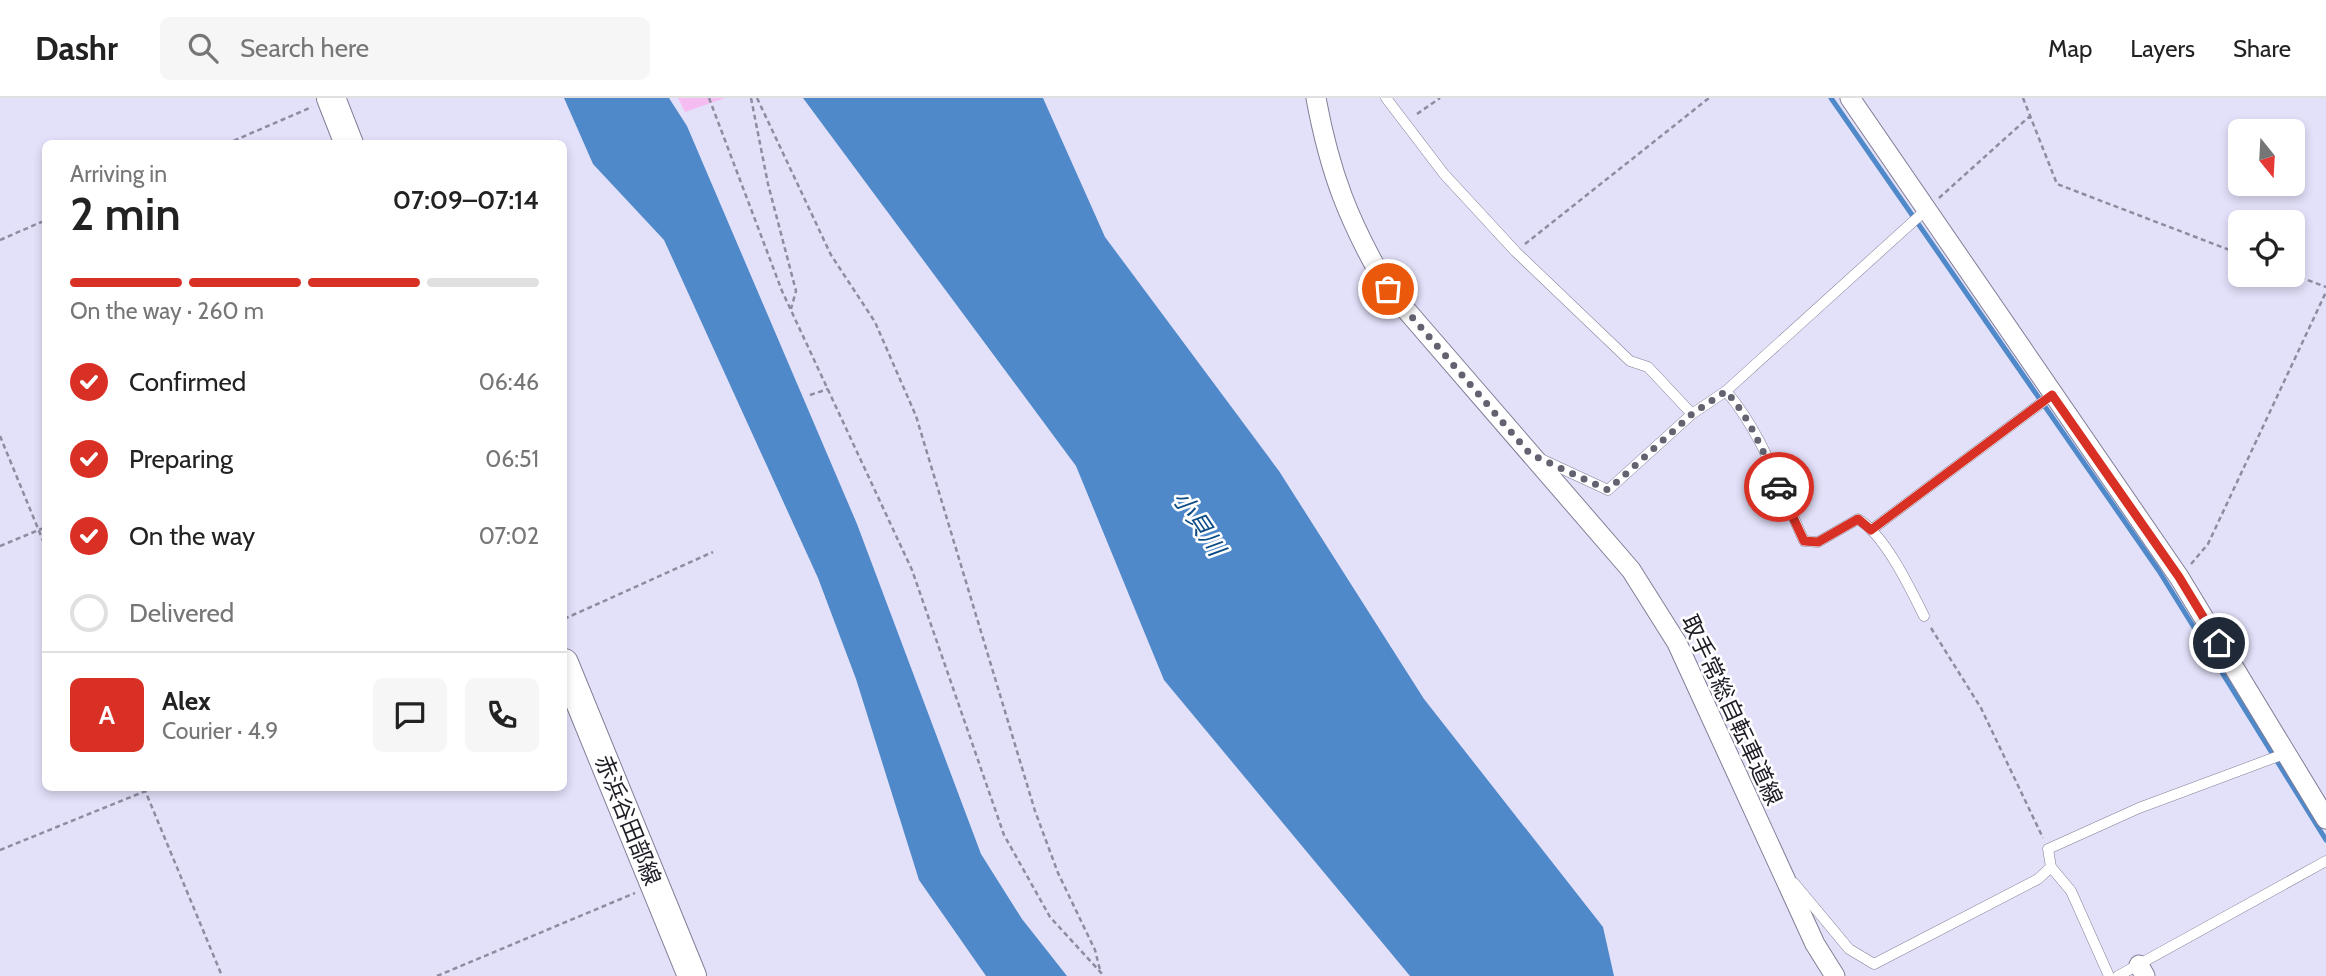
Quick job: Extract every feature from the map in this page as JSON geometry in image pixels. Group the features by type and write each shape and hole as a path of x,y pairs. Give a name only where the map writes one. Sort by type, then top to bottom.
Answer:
{"main road":[{"path":"331,98 347,140"},
{"name":"赤浜谷田部線","path":"567,670 692,976"}],"street":[{"name":"取手常総自転車道線","path":"1316,98 1328,159 1357,237 1388,289 1631,570 1677,643 1815,944 1835,976"},
{"path":"1850,98 2179,577 2284,754 2326,819"}],"lane":[{"path":"1386,98 1444,174 1516,252 1630,361 1648,367 1692,414"},
{"path":"1530,454 1608,490 1692,414 1726,391 1927,209"},
{"path":"1726,391 1744,412 1759,437 1804,541 1818,542 1858,519 1871,530 1904,577 1924,616"},
{"path":"1871,530 2052,395"},
{"path":"2109,976 2071,891 2051,867 2048,849 2140,808 2284,754"},
{"path":"1776,861 1849,949 1874,964 2038,879 2051,867"},
{"path":"2118,976 2142,971 2326,861"}],"path":[{"path":"235,140 331,98"},
{"path":"709,98 790,309 912,570 1004,835 1050,917 1102,975"},
{"path":"751,98 768,184 796,291 790,309"},
{"path":"757,98 831,255 876,322 916,416 1035,811 1058,873 1095,950 1102,975"},
{"path":"1405,122 1440,98"},
{"path":"1516,252 1709,98"},
{"path":"2024,98 2057,184 2228,249"},
{"path":"1927,209 2030,116"},
{"path":"0,240 42,222"},
{"path":"2305,279 2326,287"},
{"path":"2179,577 2208,544 2326,292"},
{"path":"810,395 828,389"},
{"path":"0,436 42,539"},
{"path":"0,546 42,528"},
{"path":"567,618 713,552"},
{"path":"1924,616 1981,708 2048,849"},
{"path":"0,850 140,791"},
{"path":"146,791 222,976"},
{"path":"437,976 654,886"}],"shaded area":[{"path":"678,98 725,98 685,112"}],"water":[{"path":"564,98 669,98 687,126 857,524 981,854 1022,919 1067,976 986,976 919,880 856,679 818,578 664,240 593,164"},
{"name":"小貝川","path":"803,98 1043,98 1105,237 1279,471 1424,699 1603,927 1614,976 1410,976 1164,680 1076,466"}],"waterway":[{"path":"1831,98 2159,571 2326,840"}],"way so far":[{"path":"1388,289 1530,454 1608,490 1620,482 1692,414 1726,391 1744,412 1759,437 1779,487"}],"route":[{"path":"1779,487 1804,541 1818,542 1858,519 1871,530 2052,395 2179,577 2219,643"}]}
